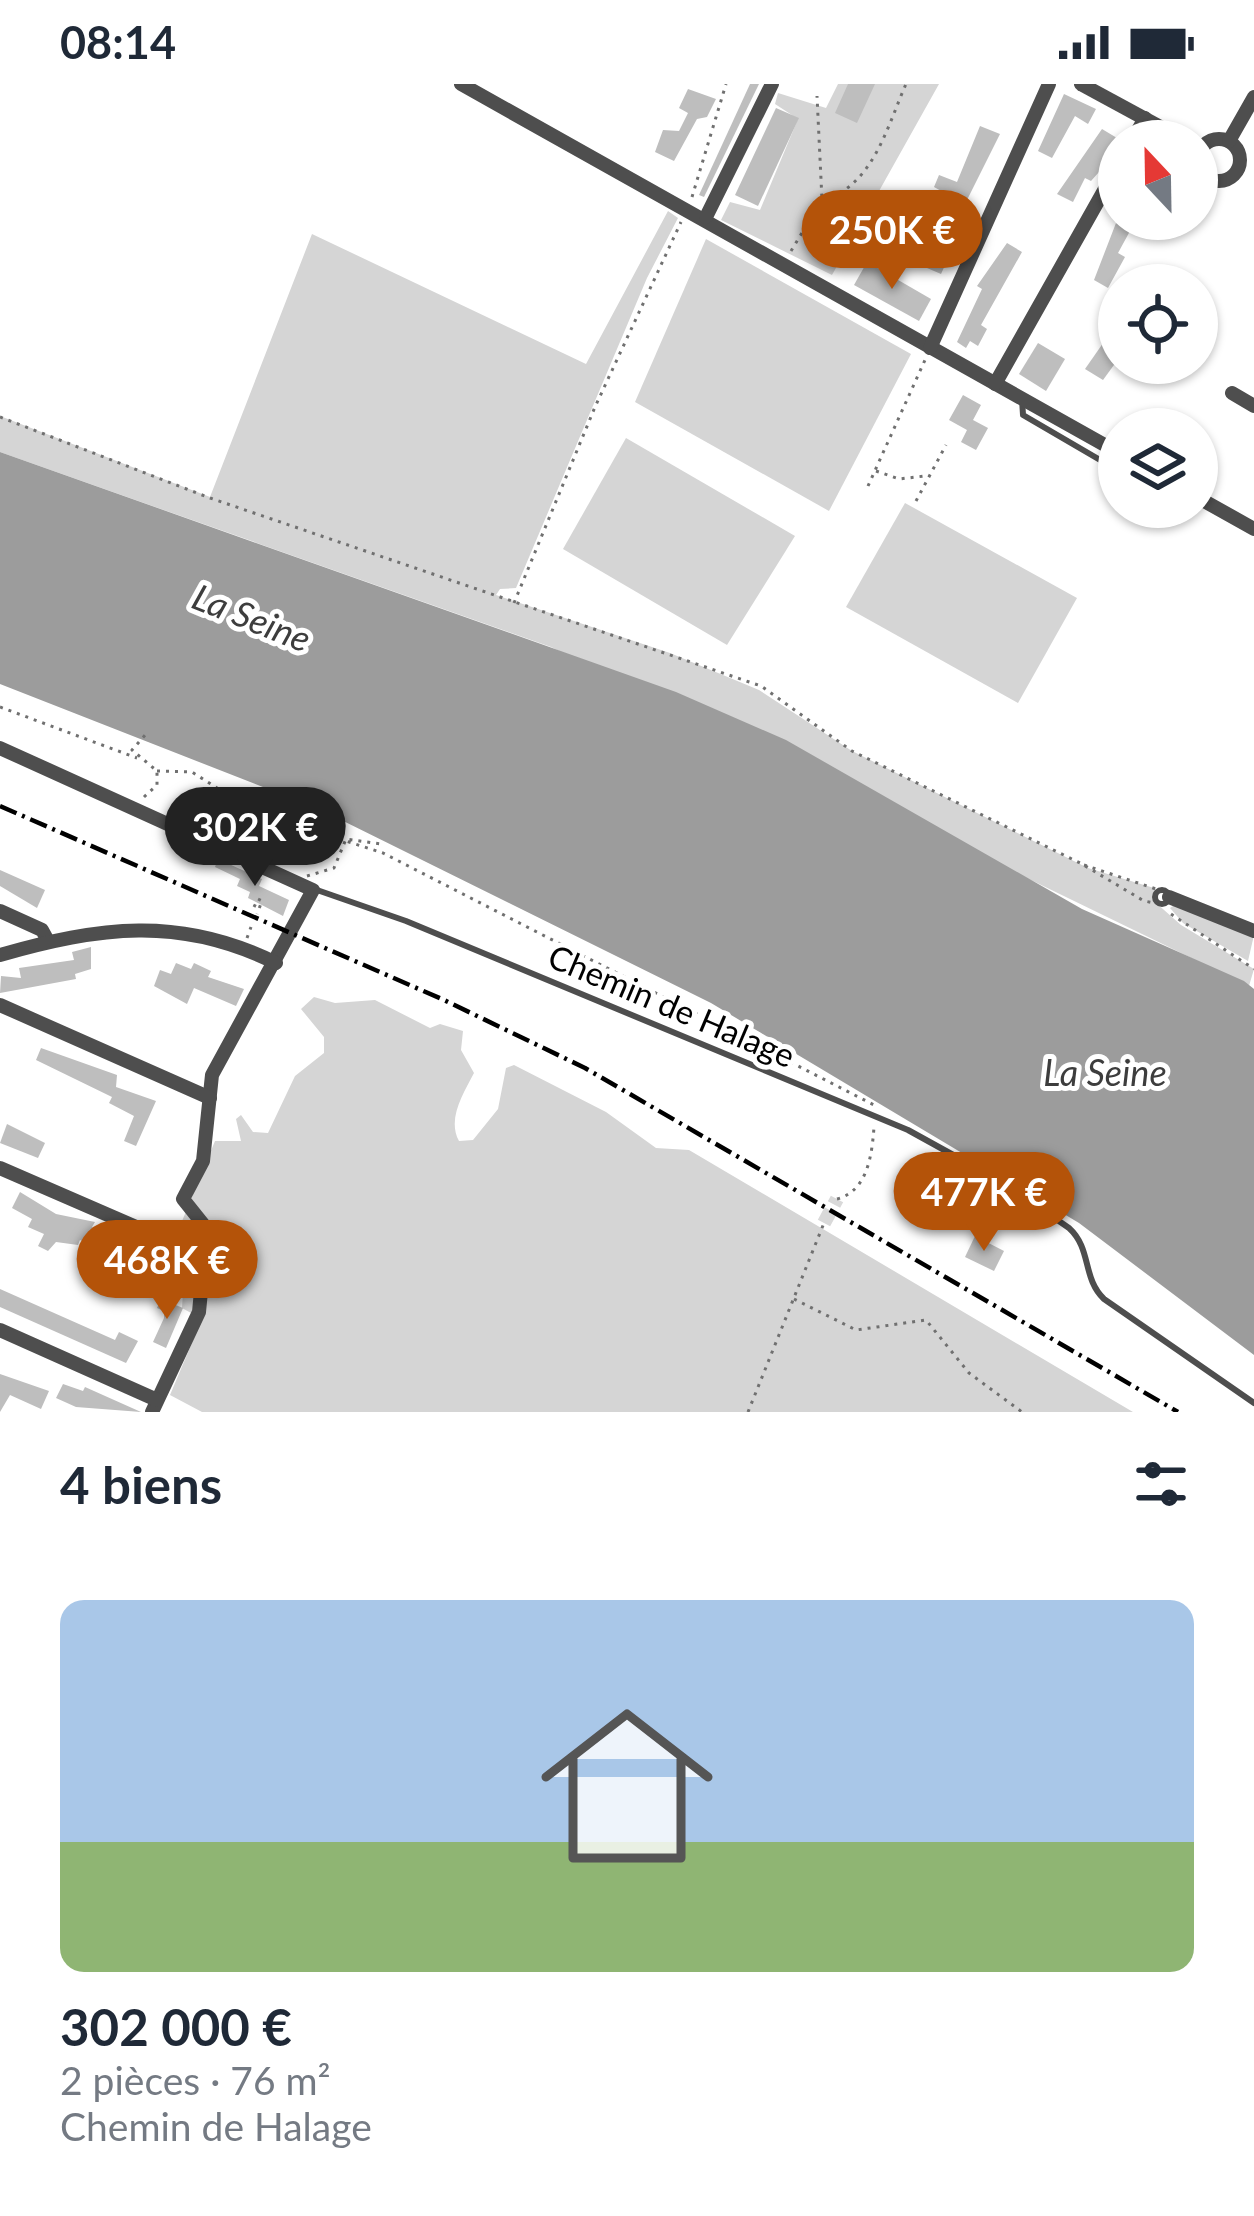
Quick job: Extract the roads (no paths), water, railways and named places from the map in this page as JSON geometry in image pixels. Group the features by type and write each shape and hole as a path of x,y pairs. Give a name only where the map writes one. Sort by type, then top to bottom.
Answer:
{"street":[{"path":"461,84 706,217 1098,441"},
{"path":"706,217 772,84"},
{"path":"930,347 1048,84"},
{"path":"1082,84 1149,120"},
{"path":"1229,141 1254,97"},
{"path":"1218,139 1229,141 1240,158 1236,172 1218,180"},
{"path":"995,383 1098,201"},
{"path":"1232,393 1254,406"},
{"path":"1218,509 1254,529"},
{"name":"Chemin de Halage","path":"0,748 307,886"},
{"path":"0,1330 155,1406 199,1312 207,1228 183,1199 202,1161 217,1066 296,925 307,886"},
{"path":"1163,897 1254,931"},
{"path":"0,911 41,929 48,941"},
{"path":"0,955 105,929 157,928 276,963"},
{"path":"0,1005 210,1098"},
{"path":"0,1168 205,1257"}],"lane":[{"path":"1022,399 1023,415 1098,459"},
{"name":"Chemin de Halage","path":"307,886 390,914 874,1118 1004,1183 1082,1241 1090,1282 1104,1299 1254,1403"}],"water":[{"name":"La Seine","path":"0,452 676,692 786,740 1082,909 1244,981 1254,989 1254,1355 1079,1223 711,1003 319,809 0,684"}],"tunnel":[{"path":"824,1223 837,1199"}],"railway":[{"path":"0,806 444,1000 585,1068 1178,1412"}]}
